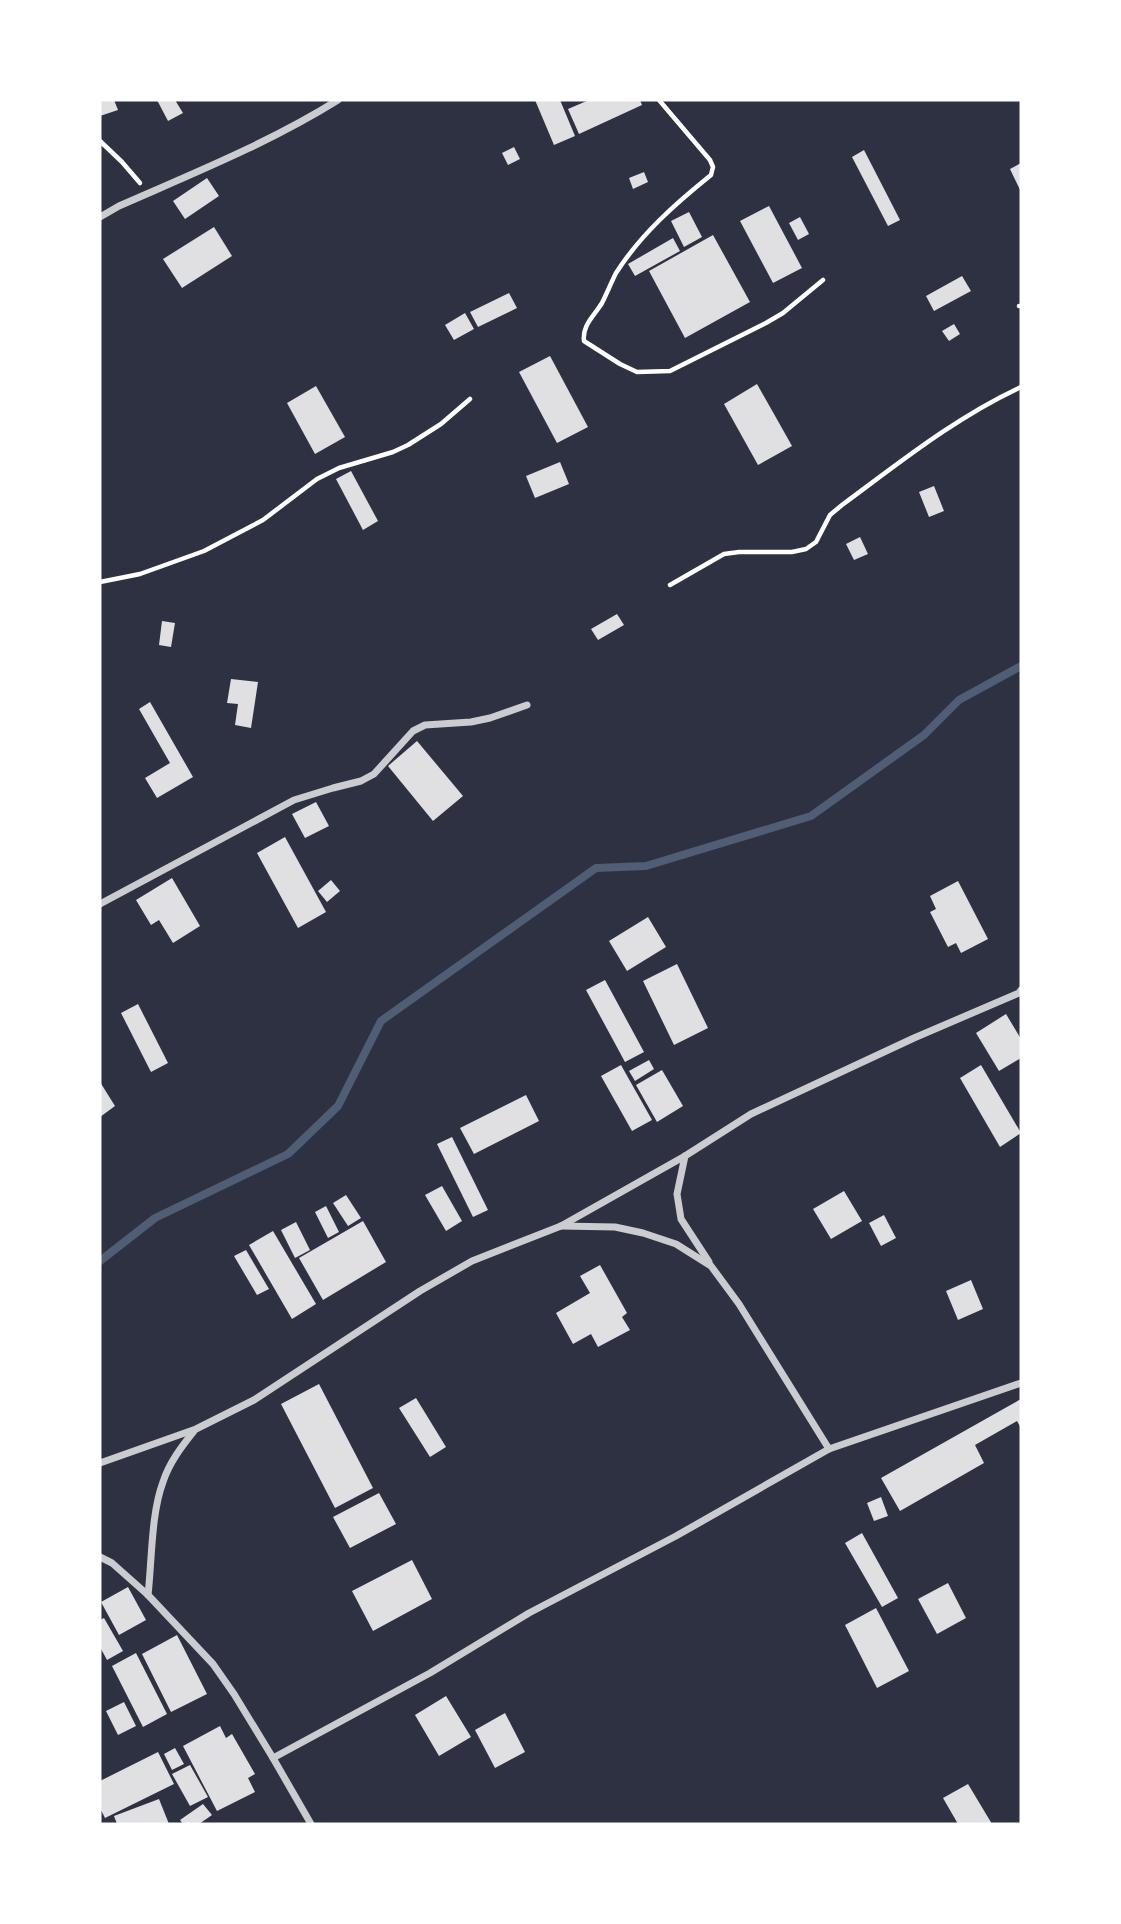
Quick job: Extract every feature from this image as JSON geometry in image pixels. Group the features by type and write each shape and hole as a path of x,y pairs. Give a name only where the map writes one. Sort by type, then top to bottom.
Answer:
{"street":[{"path":"100,217 254,147 338,100"},
{"path":"100,904 294,800 362,781 374,774 413,731 425,725 490,719 527,705"},
{"path":"100,1463 196,1429 254,1400 421,1291 472,1261 561,1226 685,1156 751,1114 915,1038 1020,994"},
{"path":"685,1156 677,1194 681,1219 830,1449"},
{"path":"561,1226 615,1227 643,1233 676,1244 711,1266"},
{"path":"273,1758 430,1673 529,1613 676,1536 830,1449 1021,1382"},
{"path":"148,1595 157,1504 163,1480 177,1453 196,1429"},
{"path":"100,1557 112,1563 148,1595 213,1664 234,1694 311,1824"}],"path":[{"path":"659,100 710,160 713,167 711,175 648,231 616,274 603,301 585,325 584,341 637,372 670,371 783,313 823,280"},
{"path":"100,141 139,181 147,194"},
{"path":"670,585 724,554 792,552 806,549 816,542 830,515 842,505 988,402 1021,387"},
{"path":"100,582 140,575 204,551 263,520 317,479 339,468 408,445 441,424 470,399"}],"building":[{"path":"100,100 114,100 118,110 100,116"},
{"path":"157,100 175,100 183,113 168,121"},
{"path":"535,100 560,100 575,136 554,145"},
{"path":"589,100 640,100 642,105 579,134 568,109"},
{"path":"514,147 520,159 508,165 502,153"},
{"path":"864,150 900,220 888,226 852,157"},
{"path":"1021,163 1021,192 1010,169"},
{"path":"644,172 648,182 633,189 629,178"},
{"path":"207,178 219,196 185,219 173,201"},
{"path":"769,206 802,268 773,283 740,221"},
{"path":"689,212 702,237 684,247 671,221"},
{"path":"800,217 809,234 798,240 789,223"},
{"path":"214,227 232,256 182,288 163,259"},
{"path":"713,235 750,302 685,338 649,271"},
{"path":"673,238 680,251 635,276 628,264"},
{"path":"962,276 971,291 934,311 926,296"},
{"path":"509,293 517,308 478,327 470,312"},
{"path":"465,313 474,329 454,340 445,325"},
{"path":"954,324 960,334 949,341 942,331"},
{"path":"550,356 588,427 557,443 519,372"},
{"path":"757,384 792,446 758,465 724,404"},
{"path":"316,386 345,437 315,454 287,403"},
{"path":"560,462 569,484 535,498 526,476"},
{"path":"351,471 378,521 363,530 336,479"},
{"path":"934,486 944,511 929,517 919,492"},
{"path":"860,537 868,554 854,560 846,544"},
{"path":"617,614 624,625 598,640 591,629"},
{"path":"162,621 175,623 171,647 159,645"},
{"path":"231,679 258,682 251,728 235,725 238,704 227,703"},
{"path":"150,702 193,777 157,798 145,778 170,763 139,709"},
{"path":"417,741 463,796 433,821 388,766"},
{"path":"316,802 329,826 305,838 292,814"},
{"path":"285,837 326,912 298,928 257,853"},
{"path":"172,878 200,926 173,943 159,920 151,925 136,900"},
{"path":"331,880 340,891 327,902 318,891"},
{"path":"958,881 988,939 961,953 956,943 948,947 930,912 936,909 930,896"},
{"path":"648,917 666,947 627,971 609,941"},
{"path":"677,964 708,1028 674,1045 643,981"},
{"path":"605,980 644,1052 625,1062 586,990"},
{"path":"138,1004 168,1063 151,1072 121,1013"},
{"path":"1006,1014 1021,1039 1021,1058 999,1071 976,1033"},
{"path":"649,1060 654,1069 635,1081 629,1071"},
{"path":"621,1065 652,1120 632,1131 601,1076"},
{"path":"981,1065 1021,1133 1000,1147 960,1078"},
{"path":"662,1070 683,1106 657,1122 636,1085"},
{"path":"100,1082 115,1106 100,1117"},
{"path":"526,1095 539,1121 474,1154 460,1128"},
{"path":"452,1137 488,1210 473,1217 437,1144"},
{"path":"442,1186 462,1221 446,1231 425,1195"},
{"path":"844,1191 862,1221 831,1239 813,1209"},
{"path":"346,1195 361,1218 348,1226 333,1203"},
{"path":"326,1206 339,1232 328,1238 315,1212"},
{"path":"884,1215 896,1238 881,1246 869,1223"},
{"path":"363,1221 386,1262 323,1300 299,1258"},
{"path":"296,1222 310,1250 295,1258 281,1230"},
{"path":"273,1231 316,1304 292,1319 249,1245"},
{"path":"246,1250 269,1289 257,1295 234,1256"},
{"path":"600,1265 627,1313 622,1317 630,1330 598,1347 591,1334 573,1344 556,1313 590,1293 580,1276"},
{"path":"971,1280 983,1309 958,1320 946,1291"},
{"path":"319,1384 373,1488 335,1508 281,1404"},
{"path":"416,1398 446,1447 430,1457 399,1408"},
{"path":"1021,1399 1021,1428 1017,1421 975,1445 984,1463 900,1511 881,1478"},
{"path":"379,1493 396,1524 350,1548 333,1517"},
{"path":"881,1497 888,1516 874,1521 867,1503"},
{"path":"862,1533 898,1598 882,1607 845,1543"},
{"path":"412,1560 432,1599 373,1631 352,1591"},
{"path":"948,1583 966,1618 937,1634 918,1599"},
{"path":"128,1587 146,1620 119,1635 101,1602"},
{"path":"876,1608 909,1671 877,1688 845,1625"},
{"path":"104,1618 123,1651 107,1660 100,1647 100,1620"},
{"path":"177,1635 207,1694 171,1712 142,1654"},
{"path":"136,1653 167,1714 143,1727 112,1666"},
{"path":"446,1696 471,1737 439,1756 415,1715"},
{"path":"124,1702 136,1726 118,1735 106,1711"},
{"path":"505,1713 525,1752 495,1768 475,1730"},
{"path":"220,1726 226,1738 232,1734 255,1774 248,1778 255,1792 217,1811 183,1746"},
{"path":"175,1748 184,1764 172,1770 164,1754"},
{"path":"158,1752 174,1784 105,1818 100,1808 100,1781"},
{"path":"190,1765 208,1797 190,1806 172,1774"},
{"path":"968,1784 992,1824 958,1824 943,1798"},
{"path":"159,1799 169,1824 117,1824 114,1816"},
{"path":"203,1804 212,1815 199,1824 183,1824 180,1820"}],"waterway":[{"path":"100,1261 155,1218 288,1154 338,1106 381,1021 596,868 646,866 811,816 924,735 959,700 1021,666"}]}
